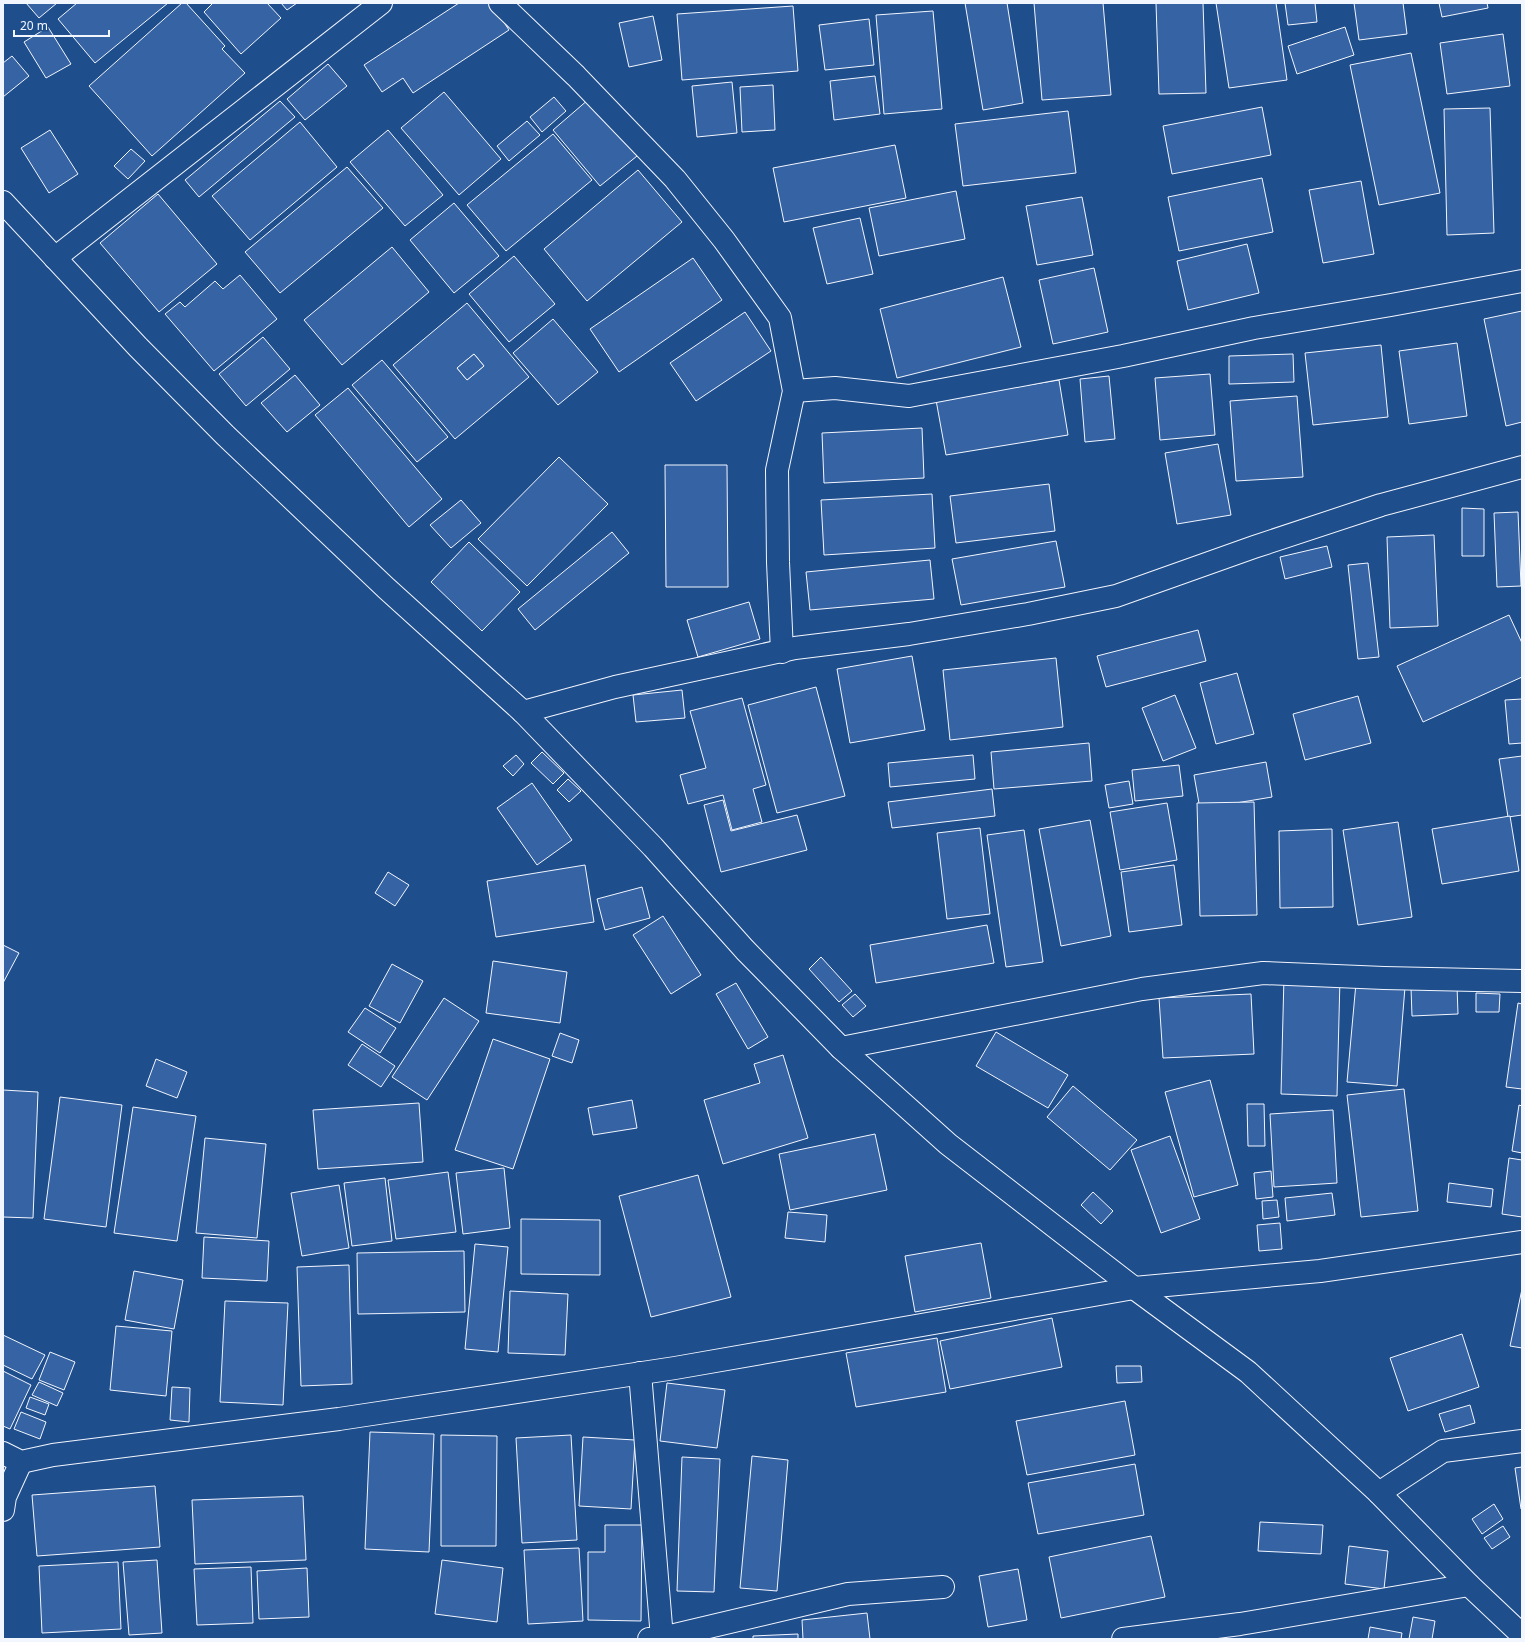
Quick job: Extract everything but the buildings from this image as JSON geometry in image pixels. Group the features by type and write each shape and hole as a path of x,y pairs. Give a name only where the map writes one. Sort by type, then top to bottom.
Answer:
{"street":[{"path":"55,258 381,3"},
{"path":"500,3 576,76 664,167 724,240 780,318 794,391 777,470 778,562 782,652"},
{"path":"3,202 138,347 225,435 386,588 523,712 653,847 744,950 841,1048 948,1144 1134,1288 1248,1372 1379,1493 1469,1585 1522,1634"},
{"path":"794,391 835,388 909,396 1123,356 1254,328 1522,281"},
{"path":"523,712 616,686 782,652 794,648 909,634 1028,614 1116,596 1254,547 1381,505 1522,467"},
{"path":"841,1048 1142,989 1263,973 1384,978 1522,981"},
{"path":"3,1510 12,1458 53,1456 339,1419 640,1373 1134,1288 1320,1271 1522,1242"},
{"path":"640,1373 655,1638 848,1594 943,1587"},
{"path":"1379,1493 1442,1451 1522,1441"},
{"path":"1123,1639 1240,1624 1469,1585"}]}
